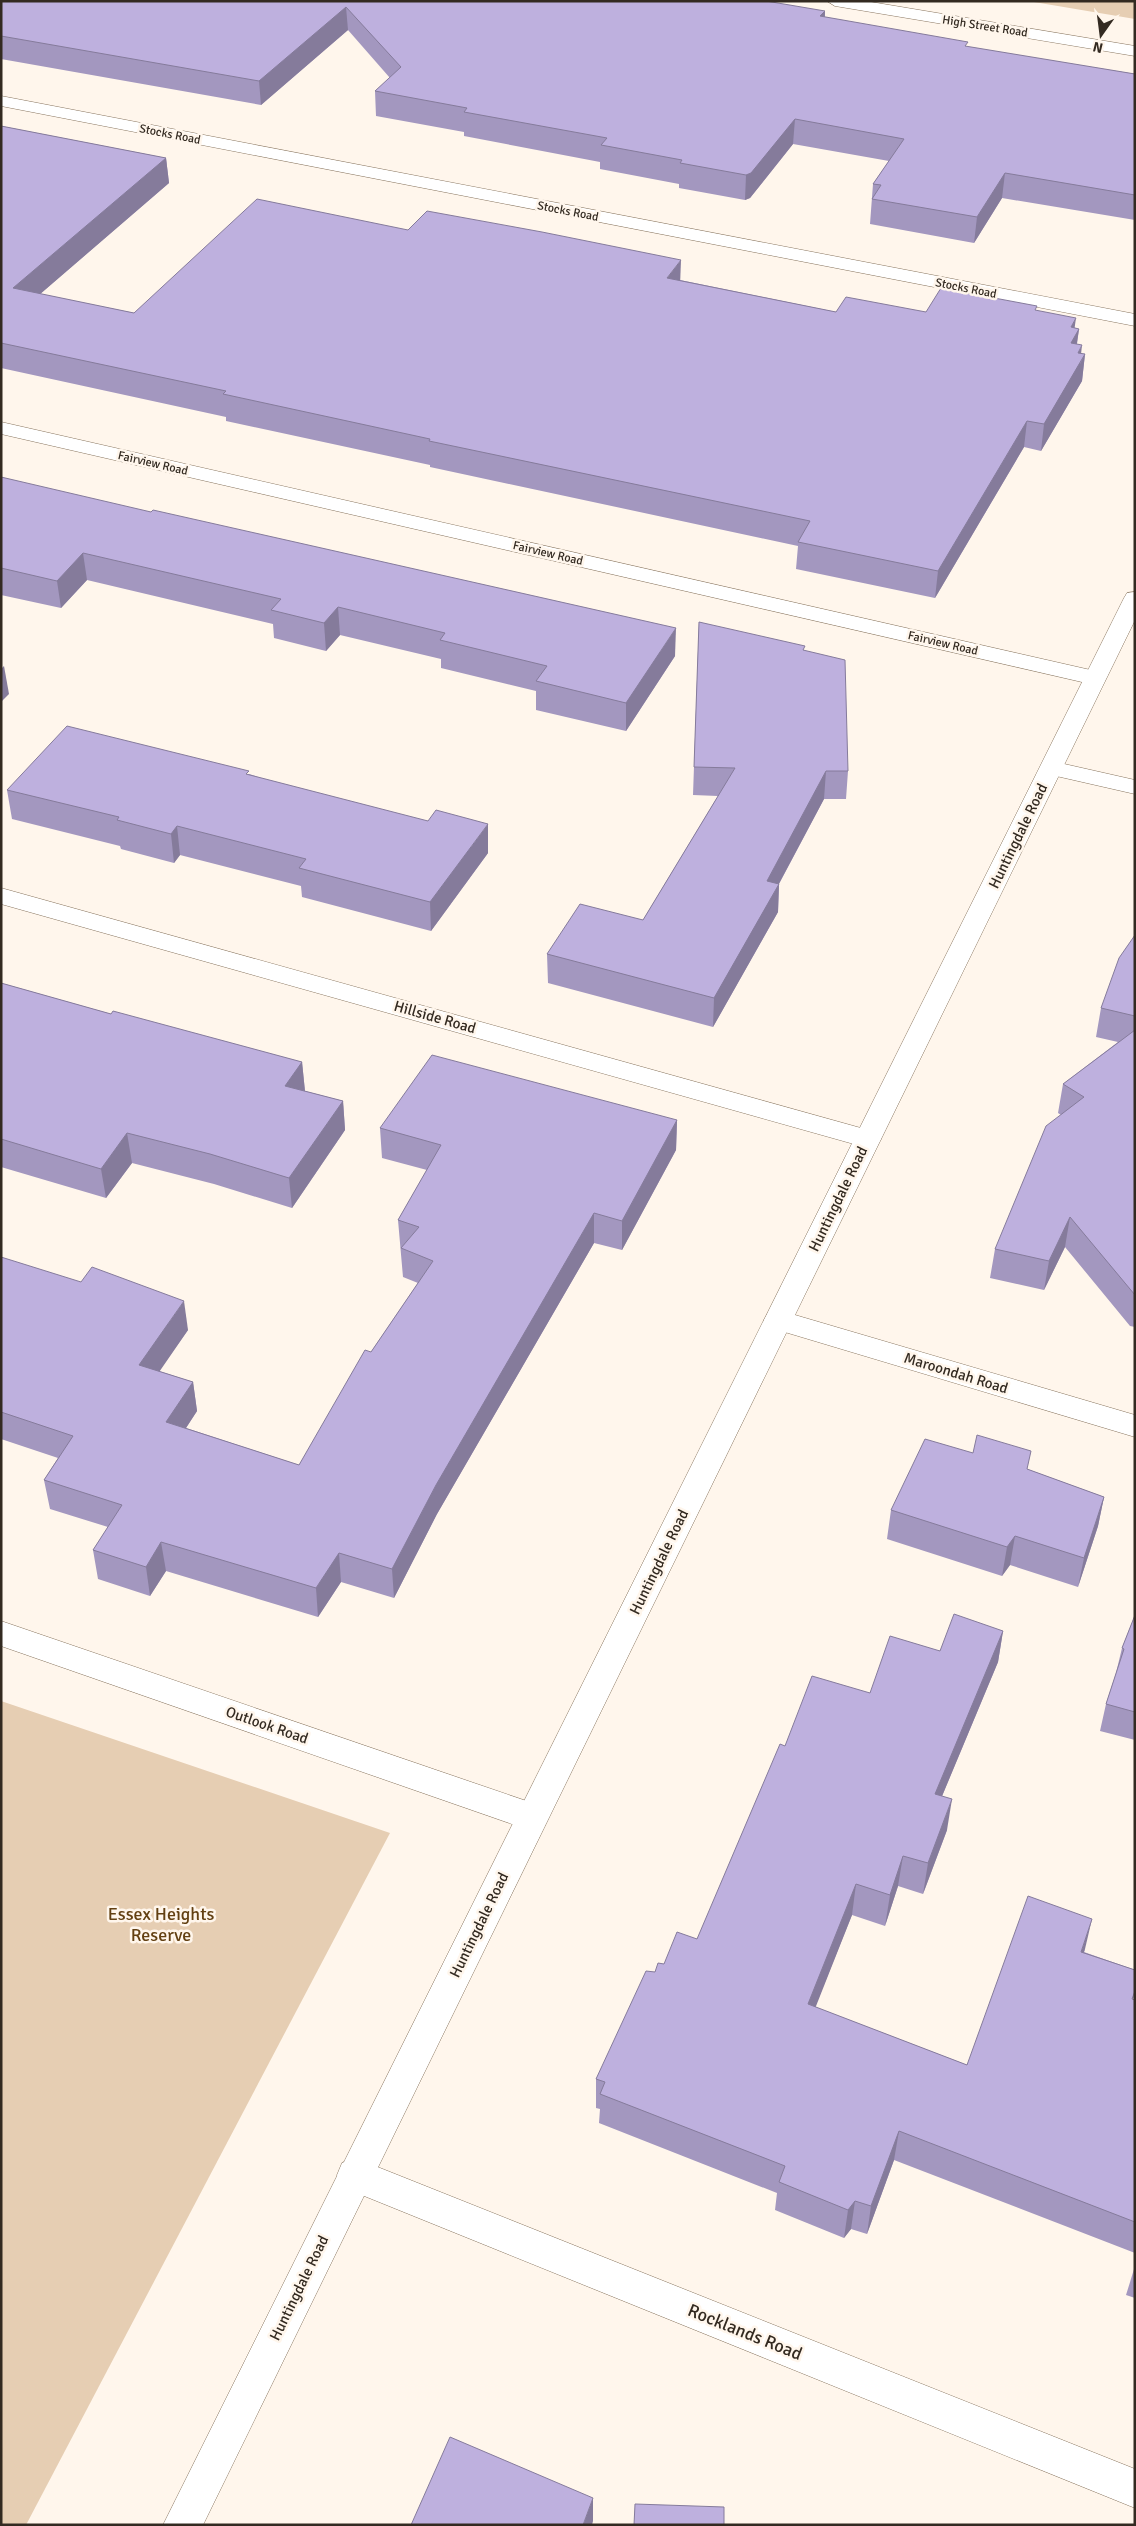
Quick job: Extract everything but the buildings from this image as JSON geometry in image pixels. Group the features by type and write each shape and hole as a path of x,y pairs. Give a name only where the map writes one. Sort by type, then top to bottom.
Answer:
{"street":[{"name":"High Street Road","path":"835,1 1135,51"},
{"name":"Stocks Road","path":"1,101 1135,320"},
{"name":"Fairview Road","path":"1,428 1095,678"},
{"name":"Huntingdale Road","path":"182,2525 1135,598"},
{"path":"1051,768 1135,787"},
{"name":"Hillside Road","path":"1,896 868,1139"},
{"name":"Maroondah Road","path":"778,1320 1135,1426"},
{"name":"Outlook Road","path":"1,1634 532,1817"},
{"name":"Rocklands Road","path":"355,2175 1135,2489"}],"green space":[{"path":"1028,1 1135,1 1135,19"},
{"name":"Essex Heights Reserve","path":"1,1701 390,1833 26,2525 1,2525"}]}
